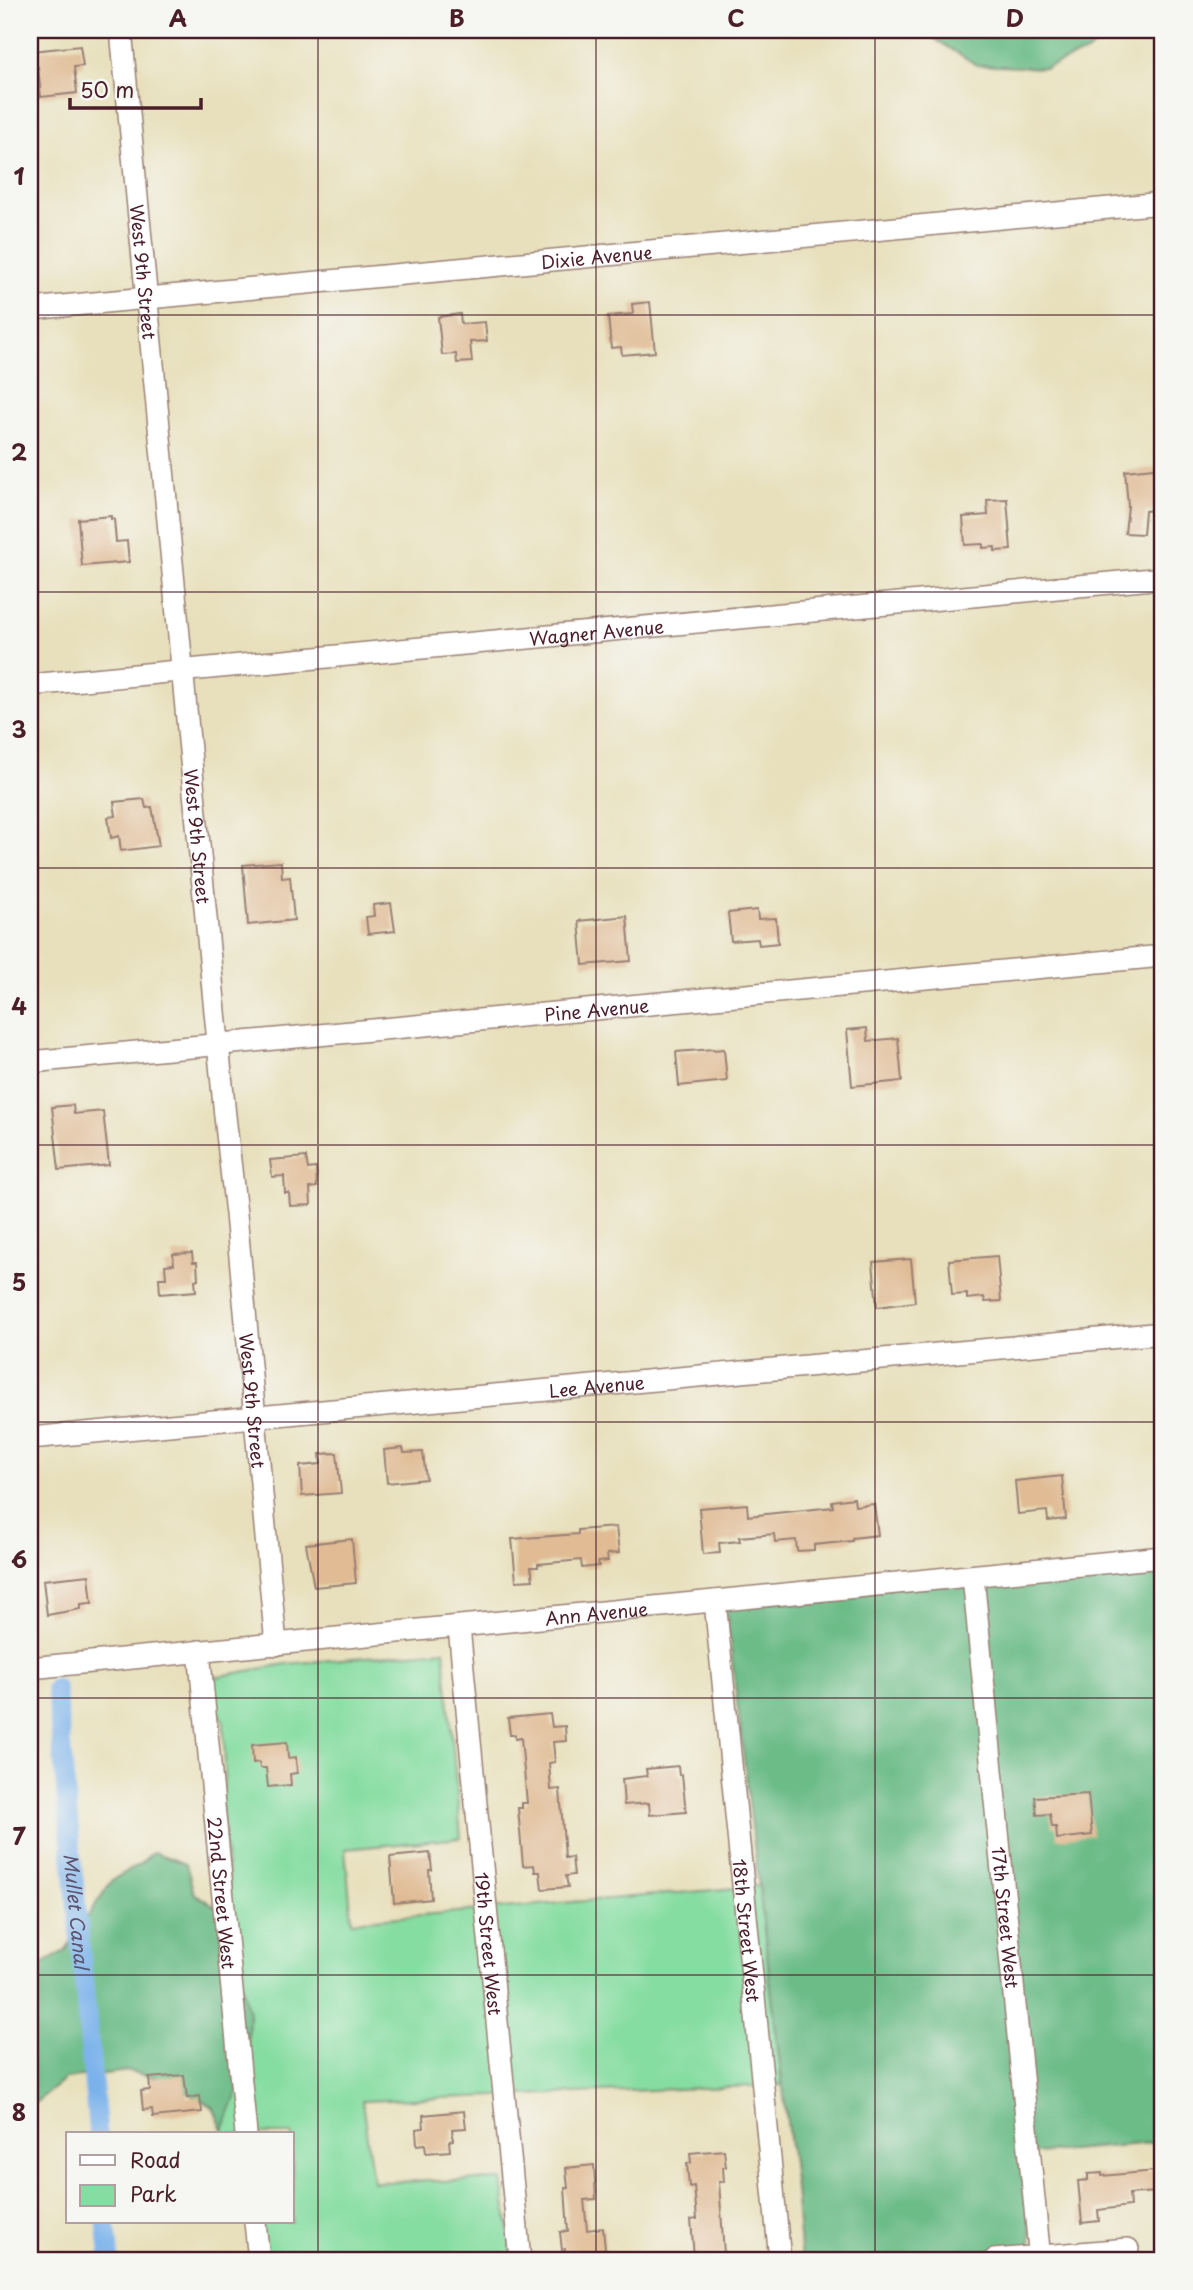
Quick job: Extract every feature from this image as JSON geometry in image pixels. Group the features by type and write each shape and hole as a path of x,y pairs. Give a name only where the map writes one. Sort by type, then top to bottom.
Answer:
{"street":[{"name":"West 9th Street","path":"121,30 276,1644"},
{"name":"Dixie Avenue","path":"30,309 1163,203"},
{"name":"Wagner Avenue","path":"30,685 1163,578"},
{"name":"Pine Avenue","path":"30,1062 1163,956"},
{"name":"Lee Avenue","path":"30,1438 1163,1333"},
{"name":"Ann Avenue","path":"30,1668 1163,1558"},
{"name":"17th Street West","path":"973,1576 1040,2258"},
{"name":"18th Street West","path":"715,1601 780,2260"},
{"name":"19th Street West","path":"459,1627 520,2260"},
{"name":"22nd Street West","path":"199,1651 246,2132"},
{"path":"255,2224 259,2260"},
{"path":"994,2260 1128,2249"}],"green space":[{"path":"924,30 1112,30 1087,52 1045,68 977,65"},
{"path":"1163,1559 1163,2142 1024,2154 1033,2260 801,2260 795,2189 725,1601"},
{"path":"444,1650 461,1838 345,1849 352,1921 759,1886 782,2085 362,2101 373,2182 502,2180 513,2260 254,2260 253,2224 294,2224 294,2132 223,2130 247,2064 221,1804 225,1772 224,1722 198,1680 286,1664"},
{"path":"153,1852 186,1864 194,1893 221,1910 249,2012 247,2064 223,2130 213,2107 163,2079 128,2071 65,2079 30,2107 30,1969 65,1951 112,1880 140,1864"}],"building":[{"path":"80,46 83,66 74,67 77,93 41,97 38,67 34,68 32,51"},
{"path":"650,302 655,352 622,355 621,347 611,348 608,316 633,314 632,304"},
{"path":"460,314 461,324 485,322 487,341 470,342 472,362 457,363 456,354 442,355 438,317"},
{"path":"1163,467 1163,509 1145,511 1143,534 1125,533 1128,506 1125,471"},
{"path":"1007,499 1011,550 995,551 995,547 983,548 983,544 965,545 963,517 988,515 987,500"},
{"path":"111,516 111,519 114,519 116,542 127,541 129,562 82,566 78,519"},
{"path":"144,799 146,808 152,807 159,846 121,851 119,836 111,838 108,817 116,816 114,802"},
{"path":"281,862 282,878 290,877 294,920 248,925 243,865"},
{"path":"391,903 395,931 368,934 366,917 374,916 373,905"},
{"path":"757,910 758,919 776,918 778,943 759,945 758,939 731,941 728,913"},
{"path":"627,916 631,961 583,965 579,921"},
{"path":"867,1028 868,1041 898,1038 902,1081 852,1086 847,1030"},
{"path":"724,1049 727,1081 679,1086 676,1052"},
{"path":"73,1105 74,1114 103,1111 109,1165 59,1170 52,1107"},
{"path":"306,1157 308,1169 316,1168 317,1187 310,1188 311,1205 290,1206 289,1193 285,1193 284,1176 272,1177 270,1160"},
{"path":"192,1253 193,1262 197,1262 196,1291 160,1294 159,1278 166,1278 165,1265 174,1264 173,1254"},
{"path":"997,1256 1001,1301 985,1302 984,1297 967,1299 967,1294 952,1295 949,1260"},
{"path":"911,1259 915,1302 877,1307 873,1262"},
{"path":"403,1448 404,1453 423,1452 426,1479 387,1483 384,1450"},
{"path":"337,1453 341,1493 302,1496 300,1466 321,1464 320,1454"},
{"path":"1062,1476 1066,1519 1048,1521 1047,1511 1018,1514 1015,1481"},
{"path":"854,1498 855,1506 874,1504 878,1535 814,1545 814,1550 797,1551 796,1540 775,1542 774,1534 739,1537 740,1541 719,1543 720,1553 703,1554 699,1508 747,1504 748,1516 833,1507 832,1501"},
{"path":"616,1527 619,1553 607,1554 608,1561 598,1562 599,1566 582,1568 581,1560 538,1564 538,1567 531,1567 533,1580 516,1581 512,1539 578,1534 578,1530"},
{"path":"352,1539 356,1583 314,1587 306,1544"},
{"path":"89,1575 92,1603 81,1604 81,1609 47,1615 43,1580"},
{"path":"550,1714 552,1727 565,1726 566,1741 553,1742 555,1762 549,1763 551,1790 560,1789 565,1858 572,1857 574,1875 566,1876 568,1887 542,1889 540,1872 535,1872 534,1865 523,1866 518,1808 522,1808 522,1803 527,1803 521,1738 515,1739 515,1735 510,1735 508,1718"},
{"path":"287,1742 288,1758 296,1757 297,1773 290,1774 291,1785 268,1787 266,1768 260,1768 259,1762 253,1763 252,1745"},
{"path":"678,1766 679,1775 682,1775 686,1812 650,1815 649,1803 624,1805 622,1779 647,1776 646,1769"},
{"path":"1088,1794 1092,1835 1057,1839 1056,1827 1052,1827 1050,1814 1037,1815 1035,1797"},
{"path":"430,1853 431,1899 394,1903 390,1857"},
{"path":"184,2075 187,2098 200,2096 202,2112 153,2117 152,2109 143,2110 141,2091 150,2090 149,2078"},
{"path":"464,2111 466,2128 452,2129 450,2151 426,2153 425,2144 417,2145 416,2129 424,2128 423,2115"},
{"path":"724,2150 724,2182 719,2182 724,2254 694,2257 691,2220 697,2219 694,2186 689,2187 687,2164 691,2163 690,2153"},
{"path":"594,2165 596,2199 584,2200 587,2230 603,2228 605,2249 600,2249 601,2260 566,2260 560,2232 568,2231 566,2168"},
{"path":"1155,2171 1157,2192 1129,2194 1130,2206 1098,2210 1099,2221 1082,2223 1078,2181 1088,2180 1088,2174 1102,2173 1102,2176"}],"waterway":[{"name":"Mullet Canal","path":"56,1688 98,2132"},
{"name":"Mullet Canal","path":"106,2224 110,2260"}]}
